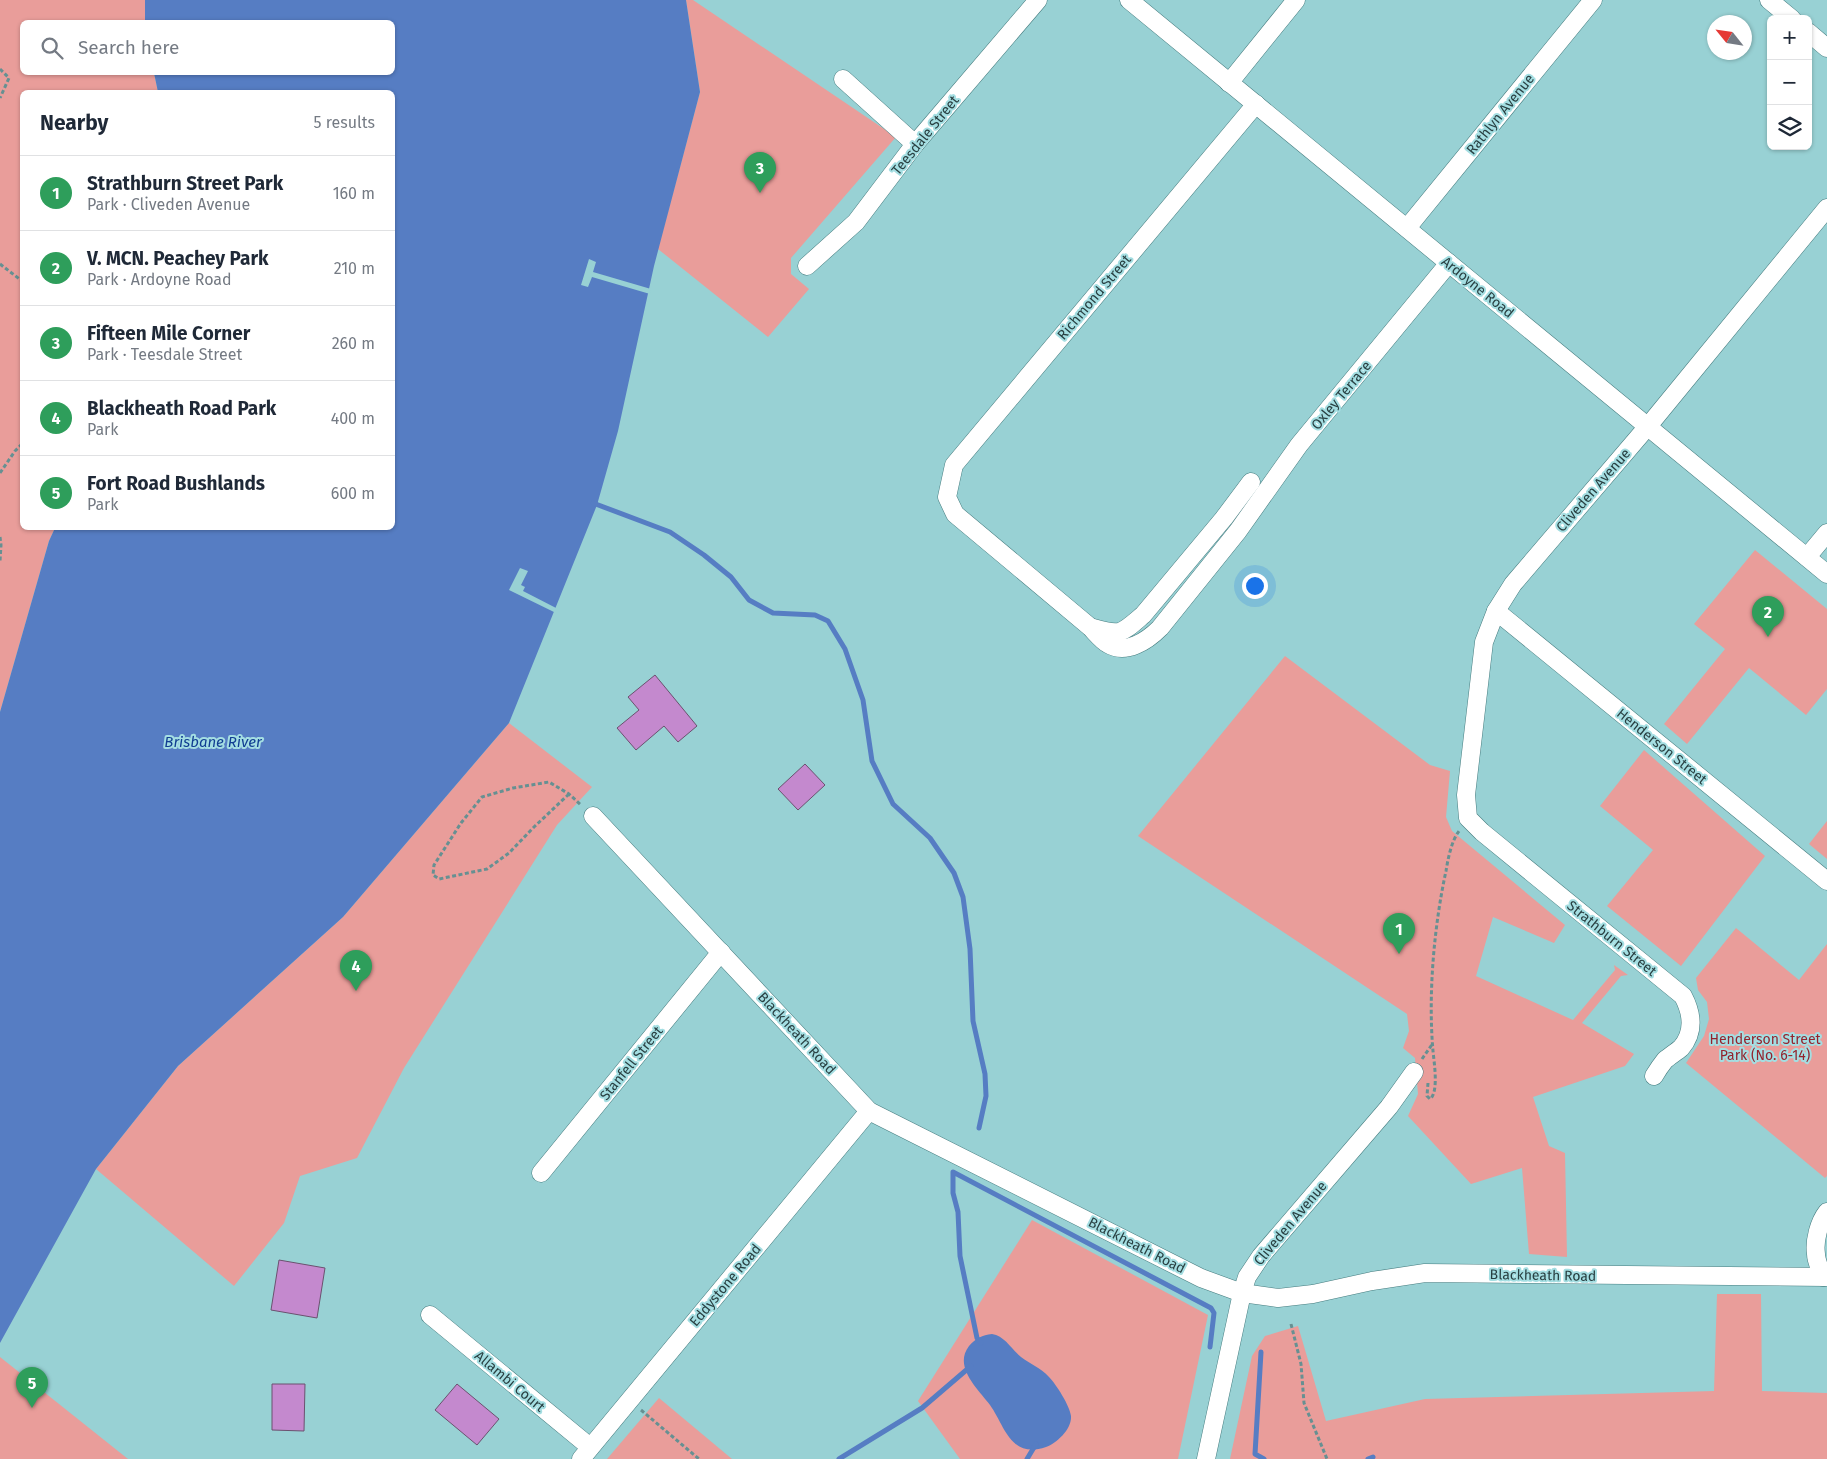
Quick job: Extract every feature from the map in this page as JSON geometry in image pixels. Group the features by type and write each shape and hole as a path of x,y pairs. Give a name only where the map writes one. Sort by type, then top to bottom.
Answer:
{"street":[{"name":"Teesdale Street","path":"807,266 856,222 915,144 1038,0"},
{"name":"Ardoyne Road","path":"1129,0 1827,574"},
{"path":"1229,83 1296,0"},
{"name":"Rathlyn Avenue","path":"1406,228 1593,0"},
{"path":"1769,0 1787,15"},
{"path":"1812,35 1827,48"},
{"path":"844,79 915,144"},
{"name":"Richmond Street","path":"947,497 954,465 1256,104"},
{"name":"Cliveden Avenue","path":"1468,818 1466,795 1484,642 1496,611 1513,584 1648,426 1827,208"},
{"name":"Oxley Terrace","path":"947,497 955,514 1107,644 1121,649 1133,647 1151,637 1238,531 1299,445 1449,263"},
{"name":"Oxley Terrace","path":"1090,628 1115,634 1127,629 1143,615 1224,518 1251,482"},
{"path":"1224,518 1238,531"},
{"path":"1807,557 1827,534"},
{"name":"Henderson Street","path":"1496,611 1827,881"},
{"name":"Blackheath Road","path":"593,816 869,1111 1201,1278 1242,1293 1278,1298 1313,1294 1372,1281 1425,1273 1825,1277"},
{"name":"Strathburn Street","path":"1468,818 1683,996 1692,1020 1689,1034 1681,1047 1664,1061 1654,1076"},
{"name":"Stanfell Street","path":"541,1173 721,952"},
{"name":"Cliveden Avenue","path":"1206,1459 1242,1293 1247,1278 1260,1256 1389,1107 1414,1072"},
{"name":"Eddystone Road","path":"585,1453 869,1111"},
{"path":"1825,1277 1816,1255 1817,1236 1827,1212"},
{"name":"Allambi Court","path":"430,1315 585,1453"}],"path":[{"path":"0,69 9,78 0,98"},
{"path":"0,264 20,279"},
{"path":"0,473 20,446"},
{"path":"0,537 0,561"},
{"path":"569,794 509,853 487,869 439,879 433,875 434,865 461,823 482,797 513,788 549,782 569,794 593,816"},
{"path":"1414,1072 1421,1070 1427,1074 1428,1098 1432,1098 1435,1093 1435,1070 1431,1016 1441,895 1448,860 1456,835 1468,818"},
{"path":"1291,1324 1301,1364 1304,1404 1327,1459"},
{"path":"630,1400 699,1459"}],"green space":[{"path":"0,0 145,0 145,20 20,20 20,75 154,75 158,90 20,90 20,530 54,530 49,541 0,712"},
{"path":"686,0 693,0 896,137 791,258 791,274 809,289 768,337 658,249 700,92"},
{"path":"1755,550 1827,609 1827,689 1806,715 1749,668 1687,744 1664,724 1725,649 1694,624"},
{"path":"1285,656 1430,765 1450,771 1446,817 1452,831 1565,925 1554,943 1493,917 1476,976 1573,1020 1615,970 1614,965 1628,975 1621,976 1582,1023 1634,1054 1625,1066 1533,1097 1549,1146 1565,1153 1567,1257 1529,1254 1522,1168 1471,1184 1408,1116 1418,1094 1415,1058 1403,1048 1409,1031 1407,1014 1138,836"},
{"path":"509,723 592,787 557,825 404,1068 357,1158 300,1176 284,1223 234,1286 96,1169 178,1066 343,917"},
{"path":"1644,750 1765,856 1681,966 1607,906 1653,850 1600,806"},
{"path":"1827,821 1827,859 1809,844"},
{"name":"Henderson Street Park (No. 6-14)","path":"1736,928 1799,980 1827,944 1827,1176 1825,1178 1686,1063 1704,1036 1709,1019 1707,1002 1698,990 1696,978"},
{"path":"1032,1220 1208,1315 1178,1459 960,1459 918,1401"},
{"path":"1717,1294 1761,1294 1762,1391 1827,1393 1827,1459 1230,1459 1252,1356 1265,1336 1298,1326 1326,1421 1425,1399 1714,1391"},
{"path":"0,1357 128,1459 0,1459"},
{"path":"659,1398 732,1459 607,1459"}],"water":[{"name":"Brisbane River","path":"145,0 686,0 700,92 654,266 618,431 597,505 509,723 343,917 178,1066 96,1169 0,1343 0,712 49,541 54,530 395,530 395,90 158,90 154,75 395,75 395,20 145,20"},
{"path":"992,1334 1001,1337 1021,1357 1046,1374 1065,1401 1071,1416 1069,1426 1059,1439 1046,1447 1034,1450 1016,1445 965,1370 965,1354 969,1346 979,1337"}],"pier":[{"path":"589,259 596,262 593,272 651,289 650,294 592,277 588,287 581,285"},
{"path":"520,568 528,571 521,585 525,587 523,591 558,609 556,613 509,590"}],"building":[{"path":"655,675 697,726 678,742 664,726 636,750 617,728 639,710 628,697"},
{"path":"805,764 825,785 798,810 778,789"},
{"path":"279,1260 325,1268 317,1318 271,1310"},
{"path":"272,1384 305,1384 304,1431 272,1430"},
{"path":"457,1384 499,1419 477,1445 435,1410"}],"waterway":[{"path":"593,503 670,532 704,555 731,577 749,600 773,613 815,615 828,621 845,649 863,700 872,761 893,804 930,838 954,873 963,897 970,949 973,1021 985,1074 986,1096 979,1128"},
{"path":"981,1343 977,1338 960,1256 958,1212 953,1193 953,1172 1211,1308 1214,1313 1210,1347"},
{"path":"1261,1352 1255,1454 1264,1459"},
{"path":"839,1459 922,1408 971,1366"},
{"path":"1027,1459 1036,1444"},
{"path":"1368,1459 1373,1457"}],"place":[{"name":"Fifteen Mile Corner","path":"760,193"},
{"name":"V. MCN. Peachey Park","path":"1768,637"},
{"name":"Strathburn Street Park","path":"1399,954"},
{"name":"Blackheath Road Park","path":"356,991"},
{"name":"Fort Road Bushlands","path":"32,1408"}]}
